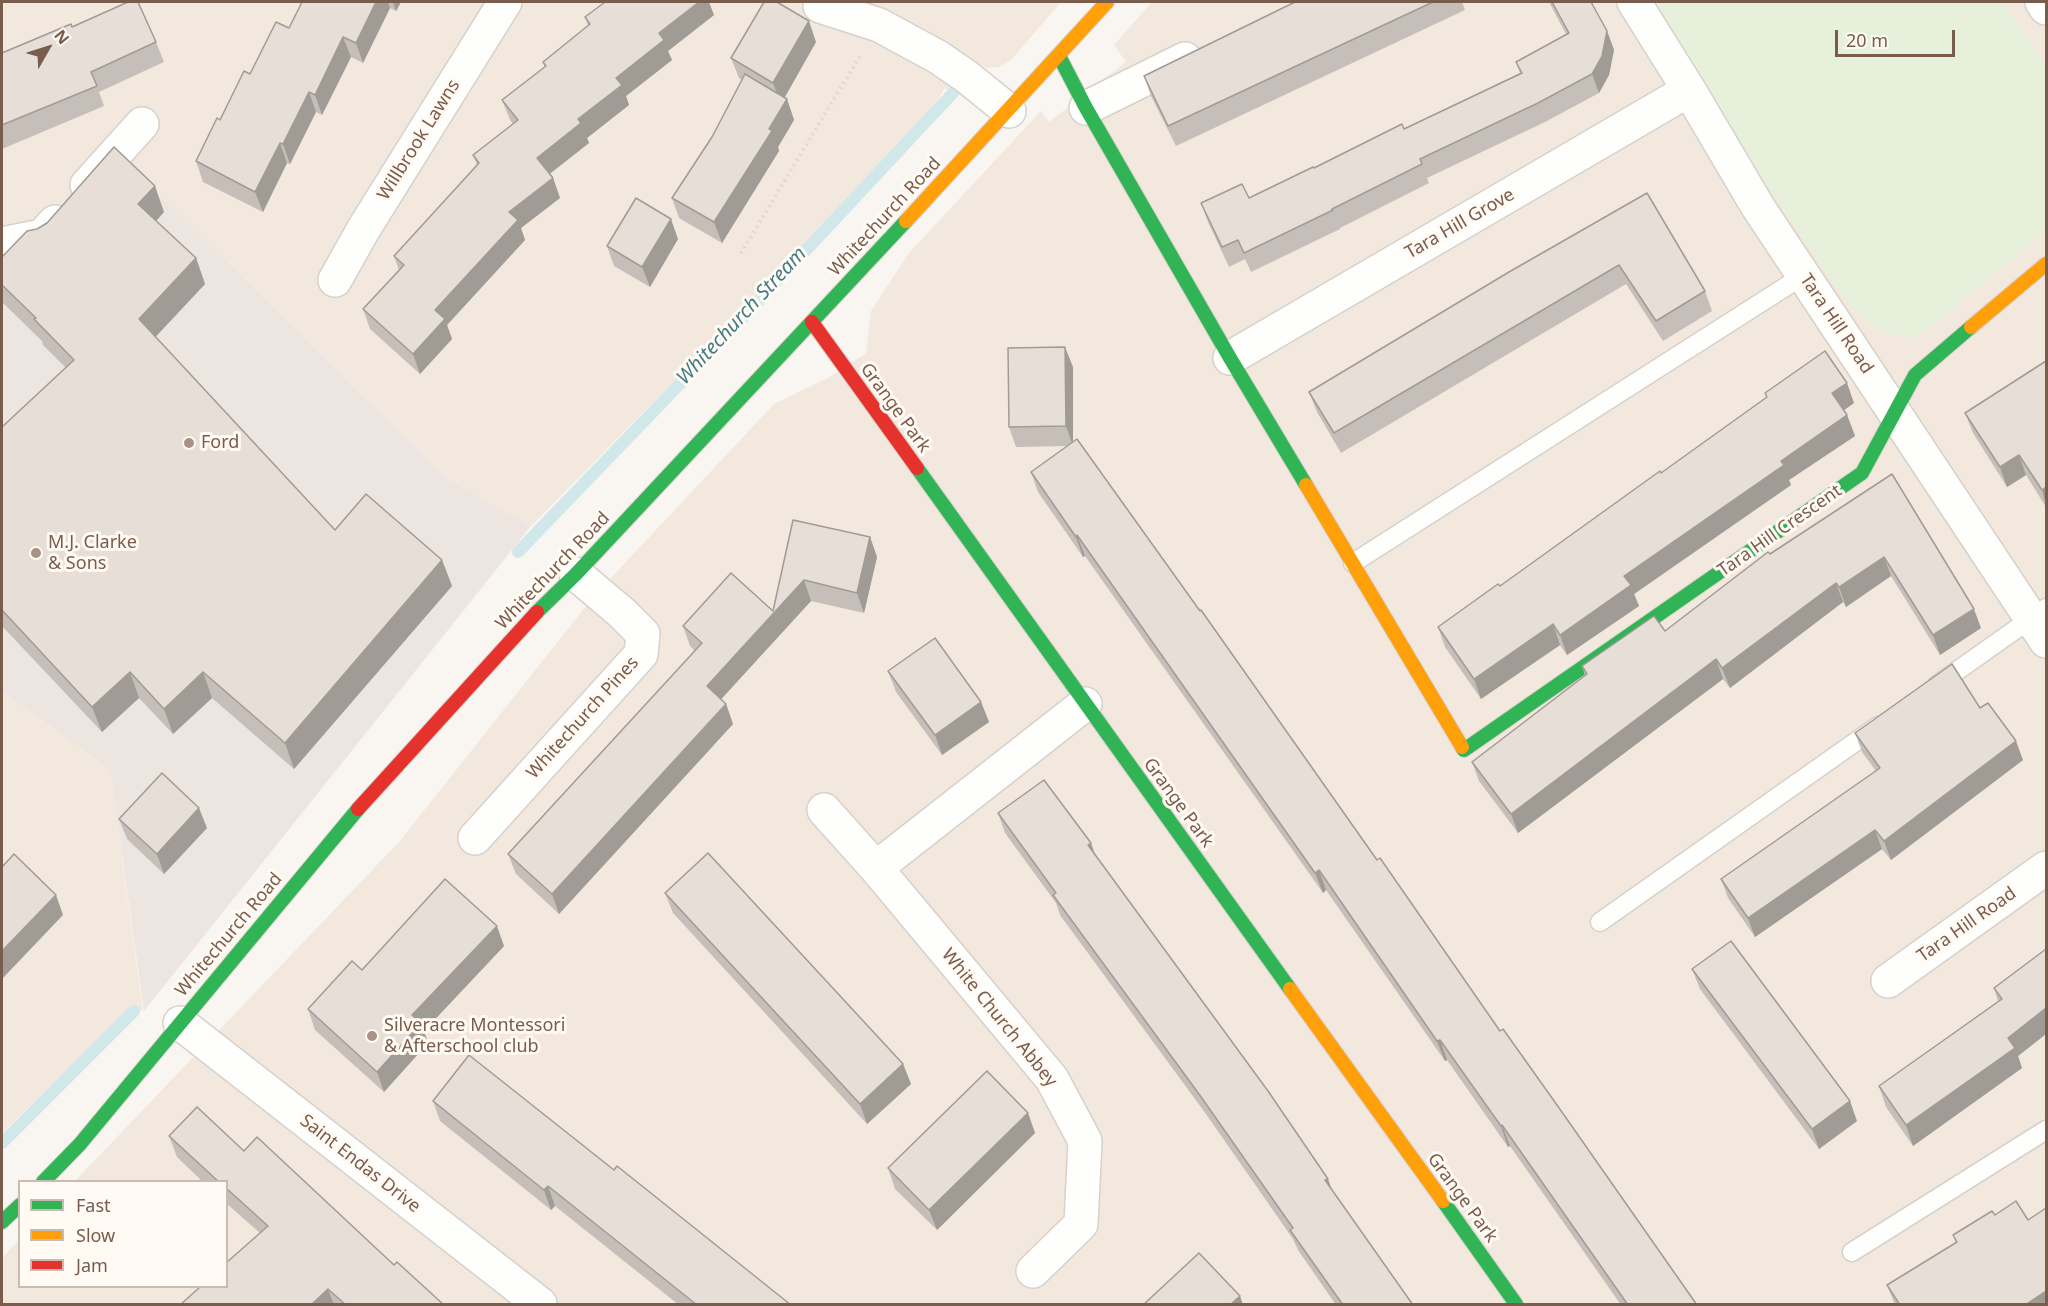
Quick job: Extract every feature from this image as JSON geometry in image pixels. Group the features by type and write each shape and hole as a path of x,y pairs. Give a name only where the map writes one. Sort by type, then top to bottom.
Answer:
{"street":[{"name":"Willbrook Lawns","path":"335,280 363,230 505,2"},
{"name":"Whitechurch Road","path":"45,1180 80,1144 347,820 544,605 576,574 1009,111 1107,2"},
{"name":"Tara Hill Road","path":"1634,2 1758,207 1895,412 2042,622"},
{"path":"2042,2 2046,8"},
{"path":"820,6 879,25 938,57 1009,111"},
{"path":"1086,108 1216,43"},
{"path":"1059,56 1086,108 1230,358 1353,564"},
{"name":"Tara Hill Grove","path":"1230,358 1689,90"},
{"path":"2,244 42,236 142,124"},
{"name":"Tara Hill Crescent","path":"1353,564 1464,750 1862,473 1915,375 2046,264"},
{"name":"Grange Park","path":"812,322 1516,1305"},
{"name":"Whitechurch Pines","path":"475,838 641,654 643,634 576,574"},
{"path":"876,868 1085,704"},
{"name":"White Church Abbey","path":"824,810 876,868 1052,1079 1085,1141 1082,1224 1033,1271"},
{"name":"Tara Hill Road","path":"1888,981 2046,868"},
{"name":"Saint Endas Drive","path":"180,1023 540,1305"},
{"path":"2,1222 18,1207"}],"lane":[{"path":"1353,564 1804,275"},
{"path":"1927,692 2042,622"},
{"path":"1600,922 1888,719"},
{"path":"1852,1252 2046,1130"}],"path":[{"path":"741,253 879,25"}],"shaded area":[{"path":"2,2 1061,2 1012,59 999,67 987,68 976,62 949,91 945,88 931,111 801,252 531,526 446,478 123,159 2,288"},
{"path":"1152,2 2046,2 2046,1304 2,1304 2,1258 18,1241 18,1288 228,1288 228,1180 76,1180 399,842 594,596 774,404 828,378 866,353 871,311 909,253 1041,111 1049,122 1126,62 1114,45"},
{"path":"123,159 446,478 531,526 144,1011 110,770 2,691 2,288"},
{"path":"2,691 110,770 143,1011 129,1010 2,1133"}],"green space":[{"path":"1643,2 2003,2 2046,65 2046,230 1933,326 1911,338 1881,331 1859,316 1840,294"}],"building":[{"path":"128,2 138,2 156,42 91,72 97,86 2,125 2,53 71,24 72,27"},
{"path":"302,2 376,2 356,43 343,37 315,95 309,92 283,144 280,143 255,192 196,161 217,118 220,120 244,71 250,74 276,22 289,28"},
{"path":"605,2 699,2 659,33 664,40 616,78 622,85 578,119 581,123 537,158 553,178 509,212 518,220 435,310 445,319 413,354 363,309 404,265 394,256 479,163 473,155 518,120 502,100 546,66 543,62 590,24 585,17"},
{"path":"764,2 777,2 809,21 773,83 731,58"},
{"path":"1295,2 1433,2 1168,126 1144,76"},
{"path":"1552,2 1591,2 1607,31 1602,56 1592,74 1538,103 1420,159 1422,164 1244,253 1238,240 1222,247 1201,203 1242,184 1249,198 1402,124 1404,129 1522,73 1516,62 1569,33"},
{"path":"745,74 787,99 769,129 772,131 714,222 672,198 712,137"},
{"path":"114,147 155,186 138,204 196,258 139,319 335,530 366,494 442,560 285,743 203,672 164,709 130,672 92,707 2,610 2,427 74,360 2,285 2,257 27,231 37,229 47,223"},
{"path":"1647,193 1705,291 1656,321 1619,265 1334,433 1309,392 1509,272"},
{"path":"636,198 671,219 642,267 607,246"},
{"path":"1065,347 1066,426 1009,427 1008,348"},
{"path":"1825,351 1847,383 1832,393 1847,415 1781,461 1784,465 1624,576 1631,585 1560,635 1553,624 1474,679 1438,627 1498,584 1500,586 1660,471 1661,473 1767,397 1765,393"},
{"path":"2046,361 2046,487 2042,490 2019,455 2000,467 1965,413"},
{"path":"1077,439 1377,860 1380,858 1500,1031 1503,1029 1697,1305 1628,1305 1502,1125 1440,1040 1437,1041 1319,870 1315,873 1031,472"},
{"path":"1892,474 1974,609 1933,635 1884,557 1839,587 1836,583 1722,668 1716,659 1511,814 1472,762 1587,674 1582,666 1654,616 1665,631 1768,552 1770,554"},
{"path":"793,520 870,537 857,593 804,580 707,686 726,704 552,894 508,854 702,643 683,626 731,573 773,611"},
{"path":"935,638 981,702 935,735 888,671"},
{"path":"1952,664 1980,708 1988,703 2016,741 1884,841 1875,830 1748,918 1721,879 1880,768 1855,733"},
{"path":"162,773 199,808 157,854 119,819"},
{"path":"1044,780 1091,843 1088,845 1268,1091 1328,1179 1325,1180 1413,1305 1343,1305 1290,1230 1293,1228 1199,1094 1053,895 1056,893 998,813"},
{"path":"708,853 903,1064 860,1104 665,893"},
{"path":"14,854 56,895 2,951 2,867"},
{"path":"445,879 497,926 412,1015 421,1023 377,1072 308,1009 352,961 362,970"},
{"path":"1731,941 1850,1101 1812,1129 1692,969"},
{"path":"2046,949 2046,1008 2008,1038 2015,1048 1906,1125 1879,1086 2002,999 1994,988"},
{"path":"469,1055 614,1170 617,1166 791,1305 697,1305 548,1186 544,1190 433,1101"},
{"path":"987,1071 1028,1113 929,1210 888,1168"},
{"path":"197,1107 244,1151 257,1137 394,1265 397,1262 444,1305 346,1305 328,1289 311,1305 180,1305 199,1288 228,1288 228,1261 268,1226 228,1190 228,1180 217,1180 169,1136"},
{"path":"2016,1201 2028,1220 2046,1208 2046,1291 2025,1305 1900,1305 1887,1285 1957,1242 1953,1235 1992,1211 1995,1215"},
{"path":"1199,1253 1240,1296 1230,1305 1143,1305"}],"waterway":[{"name":"Whitechurch Stream","path":"518,552 726,336 965,80"},
{"name":"Whitechurch Stream","path":"2,1143 134,1011"}],"traffic: fast":[{"path":"1059,56 1086,108 1306,485"},
{"path":"537,612 576,574 906,221"},
{"path":"1462,747 1464,750 1862,473 1915,375 1971,327"},
{"path":"917,468 1290,989"},
{"path":"45,1180 80,1144 358,809"},
{"path":"1443,1201 1516,1304"},
{"path":"2,1222 18,1207"}],"traffic: slow":[{"path":"906,221 1107,2"},
{"path":"1971,327 2046,264"},
{"path":"1306,485 1462,747"},
{"path":"1290,989 1443,1201"}],"traffic: jam":[{"path":"812,322 917,468"},
{"path":"358,809 537,612"}],"place":[{"name":"Ford","path":"189,443"},
{"name":"M.J. Clarke & Sons","path":"36,553"},
{"name":"Silveracre Montessori & Afterschool club","path":"372,1036"}]}
